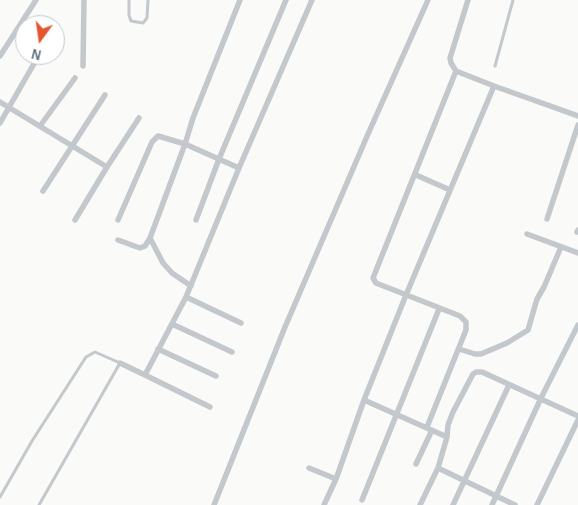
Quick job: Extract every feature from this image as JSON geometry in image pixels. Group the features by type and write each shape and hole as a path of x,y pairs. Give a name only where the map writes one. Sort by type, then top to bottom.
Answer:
{"street":[{"path":"0,56 36,0"},
{"path":"83,66 84,0"},
{"path":"118,240 143,248 150,238 193,118 240,0"},
{"path":"196,220 219,159 286,0"},
{"path":"145,375 186,297 239,168 312,0"},
{"path":"214,505 285,327 428,0"},
{"path":"468,0 450,58 456,71 578,116"},
{"path":"0,123 33,65"},
{"path":"416,464 466,330 466,322 460,316 376,283 373,278 416,175 456,71"},
{"path":"40,126 75,78"},
{"path":"324,505 336,479 364,400 406,296 494,86"},
{"path":"43,192 105,95"},
{"path":"0,102 107,167"},
{"path":"75,220 139,118"},
{"path":"547,220 578,124"},
{"path":"118,220 139,169 155,138 161,136 185,144 239,168"},
{"path":"416,175 450,190"},
{"path":"527,234 578,254"},
{"path":"150,238 163,263 172,273 190,286"},
{"path":"459,349 481,354 507,343 528,330 537,299 561,247"},
{"path":"186,297 241,323"},
{"path":"362,500 439,309"},
{"path":"172,324 232,352"},
{"path":"492,505 541,398 578,325"},
{"path":"158,348 216,376"},
{"path":"120,363 210,407"},
{"path":"420,505 438,468 452,412 473,374 479,371 541,398 578,418 537,505"},
{"path":"453,505 508,384"},
{"path":"364,400 447,436"},
{"path":"309,468 336,479"},
{"path":"438,468 514,505"}],"lane":[{"path":"130,0 129,15 131,21 143,22 147,18 148,0"},
{"path":"495,66 513,0"},
{"path":"0,497 32,441 86,357 95,352 120,363 39,505"}]}
